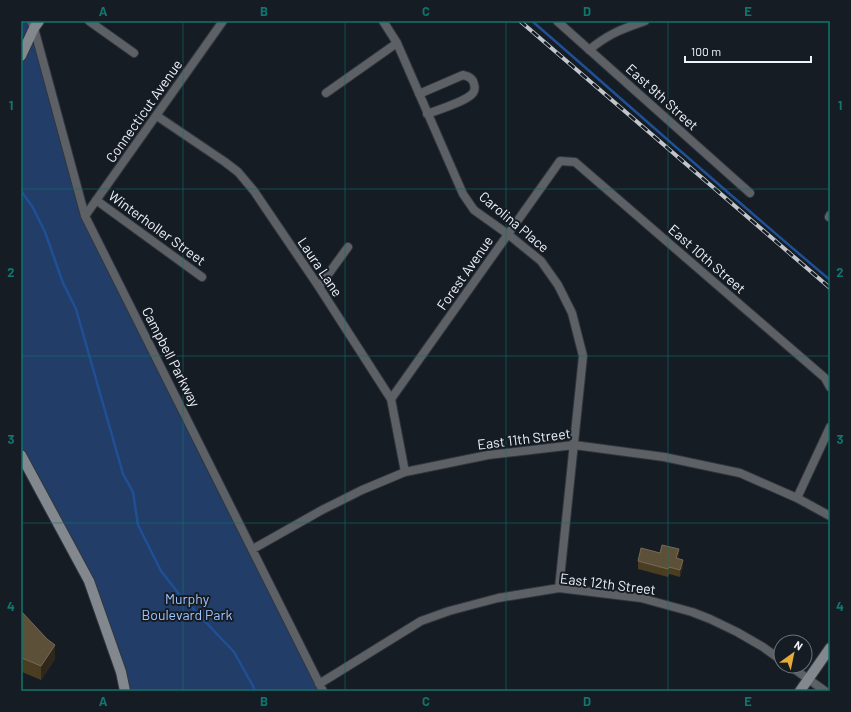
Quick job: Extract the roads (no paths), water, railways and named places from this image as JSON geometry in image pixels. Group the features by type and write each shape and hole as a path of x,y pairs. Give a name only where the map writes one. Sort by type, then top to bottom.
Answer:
{"street":[{"path":"89,21 134,53"},
{"name":"Connecticut Avenue","path":"85,216 223,21"},
{"name":"Carolina Place","path":"382,21 397,43 463,194 474,210 509,235 541,261 558,285 572,314 583,356 559,588"},
{"name":"East 9th Street","path":"557,21 750,193"},
{"path":"589,50 608,36 645,21"},
{"path":"21,56 35,23"},
{"name":"Campbell Parkway","path":"35,23 85,216 321,687"},
{"path":"326,93 397,43"},
{"path":"419,94 463,75 474,81 474,92 466,98 427,114"},
{"name":"Laura Lane","path":"156,116 225,162 238,172 254,191 391,399 405,472"},
{"name":"Forest Avenue","path":"391,399 509,235 560,161"},
{"name":"East 10th Street","path":"560,161 575,162 825,378 830,387"},
{"name":"Winterholler Street","path":"96,200 202,277"},
{"path":"319,288 348,247"},
{"path":"797,498 830,427"},
{"name":"East 11th Street","path":"253,549 322,510 362,490 405,472 488,455 574,444 664,456 740,473 797,498 830,516"},
{"path":"21,455 89,581 125,691"},
{"name":"East 12th Street","path":"321,687 421,622 449,611 498,598 559,588 641,598 692,612 737,632 773,654"},
{"path":"800,691 830,648"},
{"path":"801,674 825,691"}],"waterway":[{"path":"532,21 830,280"},
{"path":"21,191 32,206 45,232 63,283 76,309 123,474 133,492 138,525 161,571 179,594 234,652 255,691"}],"railway":[{"path":"520,21 830,288"}],"park label":[{"name":"Murphy Boulevard Park","path":"187,608"}]}
